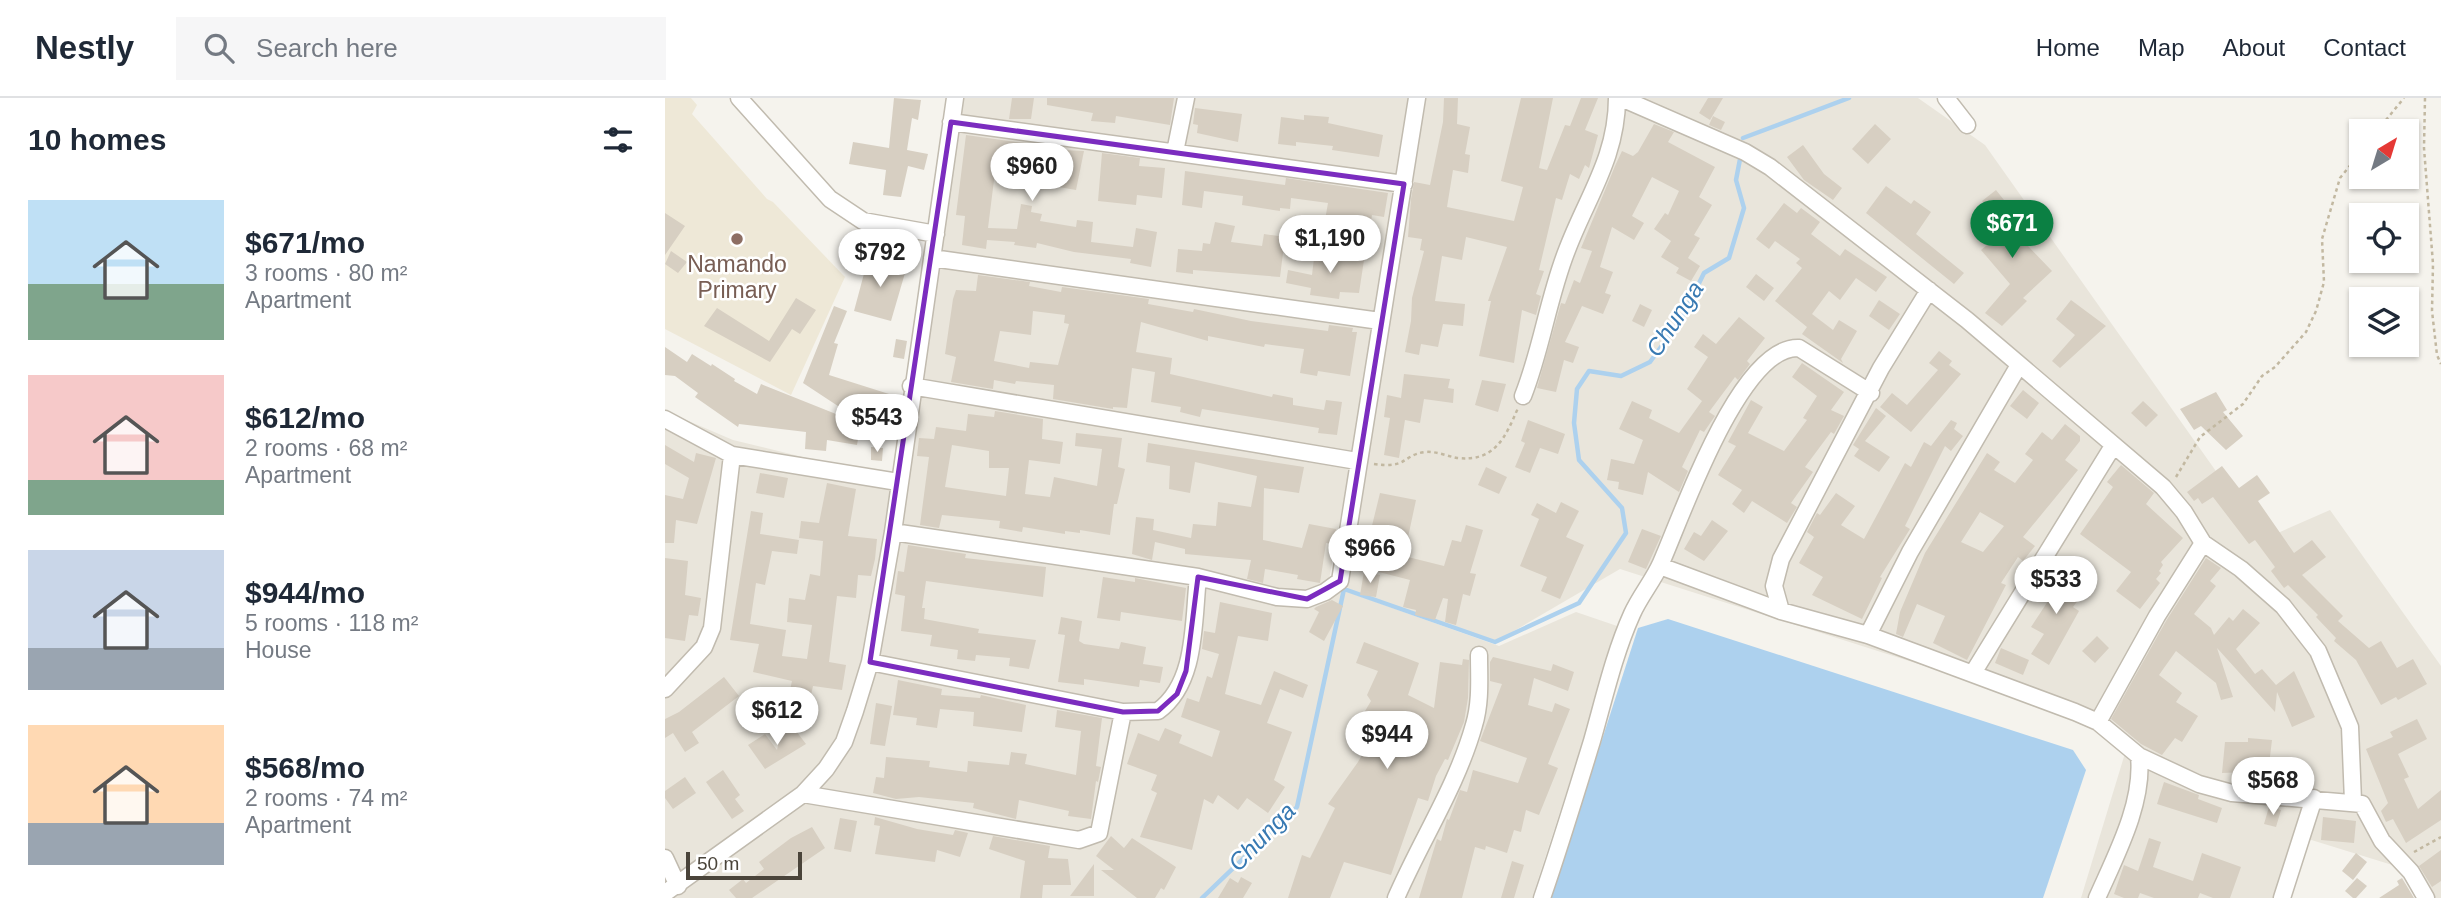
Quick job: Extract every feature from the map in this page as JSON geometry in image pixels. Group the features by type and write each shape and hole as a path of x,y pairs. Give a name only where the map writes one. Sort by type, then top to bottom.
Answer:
{"street":[{"path":"739,98 830,199 863,220 936,234"},
{"path":"665,858 671,889 803,794 826,769 844,742 870,662 893,532 911,386 936,234 954,98"},
{"path":"1175,152 1186,98"},
{"path":"893,532 1198,577 1277,597 1307,599 1325,592 1340,581 1357,461 1417,98"},
{"path":"1523,396 1567,250 1613,144 1619,98 1721,141 1770,167 1929,290 2162,488 2184,512 2203,543 2241,569 2283,606 2318,651 2350,727 2353,801"},
{"path":"1946,98 1968,125"},
{"path":"951,122 1404,184"},
{"path":"932,258 1380,321"},
{"path":"1781,611 1775,586 1781,559 1871,393 1881,368 1929,290"},
{"path":"1542,898 1632,614 1660,566 1702,465 1731,407 1774,353 1785,347 1799,348 1871,393"},
{"path":"1868,635 1910,552 2019,365"},
{"path":"911,386 1357,461"},
{"path":"665,419 732,455 898,482"},
{"path":"1973,673 2113,446"},
{"path":"665,689 704,647 712,628 732,455"},
{"path":"2098,722 2157,616 2203,543"},
{"path":"1660,566 1781,611 1868,635 2098,722 2139,756 2199,784 2232,793 2353,801 2362,804 2382,841 2411,872 2426,898"},
{"path":"870,662 1123,712 1158,711 1177,694 1186,671 1198,577"},
{"path":"1396,898 1418,849 1450,791 1474,725 1478,706 1479,654"},
{"path":"803,794 1079,840 1092,837 1099,833 1123,712"},
{"path":"2097,898 2136,798 2141,776 2139,756"},
{"path":"2282,898 2314,798"}],"path":[{"path":"2387,119 2404,98"},
{"path":"2425,98 2424,148 2434,264 2432,311 2437,355 2441,364"},
{"path":"2162,488 2179,474 2186,456 2200,437 2243,404 2262,376 2275,368 2306,332 2316,311 2324,282 2322,239 2340,178 2349,167"},
{"path":"1357,461 1394,467 1423,453 1457,458 1484,456 1496,450 1505,439 1523,396"},
{"path":"2399,860 2441,837"}],"highlighted area":[{"path":"951,122 1404,184 1340,581 1307,599 1198,577 1186,671 1177,694 1158,711 1123,712 870,662"}],"shaded area":[{"name":"Namando Primary","path":"665,98 691,98 697,105 692,114 767,199 773,202 845,277 791,395 665,329"},
{"path":"953,98 1418,98 1328,585 1499,646 1576,612 1620,627 1532,898 665,898 665,411 733,440 900,481"},
{"path":"1422,98 1918,98 1985,145 2264,539 2330,510 2441,666 2441,898 2419,898 2402,868 2305,838 2285,898 2081,898 2126,750 2085,717 1620,569 1495,642 1344,589"}],"water":[{"path":"1668,619 2073,750 2086,770 2043,898 1551,898 1638,628"}],"building":[{"path":"894,98 921,100 918,120 912,118 907,150 928,154 924,170 908,166 901,197 883,195 886,170 849,164 853,142 889,148"},
{"path":"1012,98 1034,98 1031,119 1009,119"},
{"path":"1047,98 1174,98 1170,125 1116,116 1115,123 1091,121 1093,113 1047,105"},
{"path":"1444,98 1458,98 1457,124 1470,127 1465,154 1470,155 1468,173 1453,170 1447,207 1514,221 1523,187 1501,181 1521,98 1553,98 1539,168 1547,170 1565,125 1570,126 1581,98 1598,98 1585,130 1598,135 1589,168 1585,165 1579,179 1570,174 1562,200 1556,198 1539,270 1544,271 1536,294 1541,296 1536,315 1522,310 1514,363 1479,356 1491,301 1488,301 1507,247 1466,237 1462,260 1442,256 1435,301 1465,304 1463,326 1443,324 1438,347 1421,344 1419,355 1405,352 1412,298 1424,251 1420,250 1422,239 1408,237 1411,199 1414,182 1430,185 1443,122"},
{"path":"1708,98 1723,98 1710,120 1699,113"},
{"path":"1195,108 1242,114 1238,142 1197,133 1198,125 1193,124"},
{"path":"1304,115 1329,117 1328,123 1383,135 1379,157 1332,150 1333,146 1296,142 1296,146 1278,144 1281,117 1304,120"},
{"path":"1713,116 1725,122 1721,130 1709,125"},
{"path":"1654,124 1674,132 1668,142 1715,167 1699,197 1712,205 1694,235 1700,238 1688,258 1700,266 1691,281 1676,273 1679,268 1661,257 1671,241 1654,229 1665,213 1668,215 1679,191 1652,177 1632,216 1644,223 1634,240 1612,227 1600,267 1613,272 1605,293 1611,295 1603,314 1582,306 1565,342 1579,347 1573,363 1564,360 1556,392 1537,388 1561,303 1565,304 1574,280 1580,283 1592,251 1581,248 1615,166 1622,151 1633,156 1638,152"},
{"path":"1875,124 1891,139 1868,164 1852,149"},
{"path":"966,135 1024,143 1024,148 1084,151 1076,190 1053,186 1057,163 1022,160 1022,167 996,164 988,228 1017,229 1021,204 1032,206 1031,212 1042,214 1040,221 1076,227 1077,220 1093,222 1091,242 1133,247 1136,228 1157,232 1151,267 1130,263 1131,259 1074,252 1037,243 1036,248 1014,245 1015,242 987,240 986,249 962,245 965,216 956,215"},
{"path":"1803,145 1824,174 1842,188 1833,200 1804,180 1787,157"},
{"path":"1102,153 1140,158 1139,166 1165,168 1162,198 1137,195 1136,205 1098,201"},
{"path":"1185,171 1285,185 1286,178 1388,193 1384,217 1372,215 1370,227 1325,220 1328,203 1291,198 1290,209 1280,208 1280,211 1242,205 1243,196 1204,191 1202,208 1182,205"},
{"path":"1886,186 1911,204 1914,200 1931,212 1916,234 1964,273 1954,284 1866,213"},
{"path":"1996,190 2036,240 2028,246 2052,271 2023,298 2027,301 2002,326 1985,313 2010,284 1981,250 2005,230 1982,201"},
{"path":"1784,203 1797,213 1801,208 1820,222 1811,234 1840,256 1845,249 1887,277 1876,292 1856,278 1840,300 1829,291 1812,314 1833,330 1839,320 1857,331 1841,359 1843,363 1802,334 1807,327 1775,301 1802,268 1796,263 1800,259 1775,241 1769,249 1756,239"},
{"path":"665,213 685,226 665,255"},
{"path":"1215,222 1235,226 1231,242 1262,246 1264,234 1285,237 1280,277 1193,270 1193,274 1176,272 1178,249 1202,251 1203,243 1210,244"},
{"path":"870,233 885,236 877,251 864,245"},
{"path":"1315,250 1339,252 1339,258 1364,260 1359,293 1340,292 1339,299 1310,295 1311,288 1286,283 1288,270 1312,275"},
{"path":"671,251 687,262 678,273 665,264"},
{"path":"869,255 897,264 895,270 905,273 891,321 854,311"},
{"path":"1756,274 1774,288 1764,301 1746,287"},
{"path":"978,275 1030,282 1029,286 1061,292 1062,287 1149,299 1148,304 1193,312 1194,309 1251,321 1328,331 1329,325 1353,328 1352,332 1357,332 1350,376 1318,371 1317,376 1300,373 1304,349 1265,344 1264,347 1208,336 1208,341 1141,322 1136,352 1172,358 1170,374 1272,397 1273,394 1293,398 1293,405 1324,410 1326,400 1342,402 1337,435 1318,433 1319,428 1202,409 1200,417 1180,412 1181,407 1151,402 1155,372 1132,368 1127,408 1113,409 1053,399 1054,385 1016,381 1015,384 994,380 993,389 951,382 956,357 945,354 953,299 956,290 976,291","holes":["1033,311 1065,315 1064,323 1069,324 1058,365 1030,362 1029,368 994,361 1000,331 1031,335"]},
{"path":"796,298 816,310 800,334 792,329 770,362 704,326 717,308 769,341"},
{"path":"1879,300 1900,314 1889,330 1869,316"},
{"path":"2071,300 2106,326 2060,368 2052,361 2075,335 2056,319"},
{"path":"1640,304 1652,310 1644,327 1632,321"},
{"path":"834,306 847,311 834,343 838,344 829,375 889,394 883,416 863,410 857,445 827,440 826,451 805,449 806,432 739,424 738,427 695,397 698,393 675,376 665,375 665,347 687,362 692,354 711,366 712,364 757,394 761,384 841,416 844,410 803,383"},
{"path":"1739,317 1765,338 1747,361 1750,364 1738,380 1735,377 1709,412 1715,416 1704,432 1700,430 1682,467 1688,471 1679,492 1648,472 1643,495 1618,489 1619,482 1607,480 1611,459 1634,464 1643,440 1619,429 1632,401 1652,410 1649,418 1679,433 1702,401 1687,389 1708,357 1694,347 1703,334 1716,344"},
{"path":"896,339 907,341 904,359 893,357"},
{"path":"1939,351 1952,361 1949,365 1961,374 1911,432 1880,407 1892,393 1907,405 1938,370 1929,363"},
{"path":"1802,363 1844,392 1831,410 1844,416 1834,434 1831,432 1805,467 1813,472 1791,503 1797,507 1787,523 1752,501 1744,513 1732,504 1742,490 1718,475 1736,446 1728,442 1751,400 1763,407 1748,433 1784,451 1807,420 1803,418 1817,396 1792,377"},
{"path":"1404,374 1450,379 1448,388 1454,389 1453,403 1424,399 1420,423 1405,420 1399,458 1384,455 1390,418 1384,417 1387,395 1401,398"},
{"path":"1482,380 1506,384 1498,412 1475,405"},
{"path":"2023,390 2039,403 2027,419 2010,406"},
{"path":"2216,392 2227,410 2223,412 2243,436 2226,450 2201,426 2194,430 2180,409"},
{"path":"2143,401 2158,415 2146,427 2131,413"},
{"path":"1876,408 1886,416 1865,441 1890,457 1879,472 1854,456 1859,449 1853,445"},
{"path":"995,411 1043,419 1042,439 1063,442 1060,464 1029,460 1025,494 1050,497 1054,477 1097,486 1102,449 1075,446 1076,433 1122,438 1118,467 1125,469 1117,504 1114,504 1110,535 1080,530 1080,533 1065,531 1065,534 1023,527 1022,532 999,528 1000,521 942,515 939,528 920,525 929,457 917,456 919,438 934,439 936,427 966,431 968,414 994,417","holes":["952,445 989,451 989,468 1009,468 1006,496 945,487"]},
{"path":"1528,420 1565,434 1558,454 1540,448 1530,473 1515,467 1525,443 1521,441"},
{"path":"1951,420 1957,423 1954,429 1963,436 1951,451 1945,446 1905,526 1910,529 1880,577 1882,578 1862,619 1812,595 1823,577 1799,563 1814,537 1807,532 1817,513 1820,515 1836,493 1855,506 1841,525 1864,539 1905,463 1911,467 1924,442 1931,446"},
{"path":"2065,424 2080,436 2080,441 2065,460 2078,470 2023,537 2035,546 2023,561 2018,557 2001,583 2006,585 1967,660 1933,643 1945,616 1917,604 1903,637 1896,634 1900,612 1925,553 1987,453 2000,462 1994,470 2015,483 2033,460 2025,454 2042,432 2052,440","holes":["1980,512 2004,526 1983,552 1961,542"]},
{"path":"1148,443 1304,467 1299,493 1264,488 1263,540 1302,548 1309,524 1336,529 1333,544 1326,543 1320,583 1297,579 1298,575 1265,569 1263,583 1247,579 1251,560 1185,554 1185,549 1155,542 1152,560 1132,554 1136,517 1154,519 1153,530 1191,538 1193,524 1216,526 1218,502 1251,507 1257,476 1195,462 1190,493 1169,489 1170,466 1146,462"},
{"path":"665,445 694,462 696,453 716,458 697,524 676,520 674,543 665,543 665,495 683,499 689,478 665,464"},
{"path":"871,447 883,448 882,461 871,460"},
{"path":"2121,465 2154,493 2146,504 2183,538 2161,562 2161,573 2156,579 2160,583 2140,609 2116,591 2131,572 2080,534 2113,487 2107,482"},
{"path":"2222,466 2239,488 2257,475 2270,493 2258,501 2294,553 2312,540 2326,557 2302,575 2343,616 2338,621 2369,648 2381,641 2397,668 2413,659 2427,684 2398,700 2396,697 2381,705 2356,660 2334,641 2336,638 2316,617 2318,615 2288,585 2284,588 2271,571 2275,567 2255,540 2249,544 2213,497 2202,504 2198,498 2194,501 2187,492"},
{"path":"1486,467 1507,477 1499,494 1478,485"},
{"path":"760,473 788,478 784,498 756,493"},
{"path":"827,483 856,489 848,536 877,539 871,576 858,575 856,598 837,596 829,662 846,665 842,690 813,686 806,718 785,713 792,681 753,672 759,644 730,640 751,511 763,513 760,534 799,540 797,554 772,551 765,585 756,583 750,624 786,630 782,656 807,659 812,625 787,622 789,598 805,600 810,574 820,576 823,541 799,538 801,521 819,523"},
{"path":"1380,493 1416,500 1404,556 1444,566 1452,540 1461,542 1466,525 1483,530 1470,573 1476,574 1470,596 1463,594 1456,625 1445,622 1448,599 1443,598 1435,620 1415,615 1416,610 1403,607 1410,580 1379,572 1386,546 1368,542"},
{"path":"1561,502 1579,511 1566,537 1584,545 1560,599 1541,591 1547,577 1520,566 1539,519 1531,515 1537,503 1556,513"},
{"path":"1712,520 1728,531 1704,561 1684,549 1694,532 1701,536"},
{"path":"1642,529 1661,536 1646,569 1628,562"},
{"path":"908,545 966,554 965,558 1046,567 1043,597 926,581 922,608 925,608 924,619 979,629 978,633 1036,640 1029,669 1009,666 1010,658 976,655 975,661 957,659 958,650 930,646 932,635 901,631 905,596 895,594 898,571 904,572"},
{"path":"665,558 688,561 685,595 701,598 698,616 689,615 685,641 665,638"},
{"path":"2206,558 2221,568 2210,581 2216,586 2194,614 2211,628 2214,635 2229,617 2233,621 2243,609 2260,623 2236,649 2255,674 2262,669 2276,685 2294,671 2315,717 2292,727 2277,692 2275,712 2217,648 2233,697 2221,700 2216,683 2176,651 2159,675 2182,693 2176,702 2198,716 2182,742 2175,738 2162,755 2141,744 2111,719 2166,621"},
{"path":"2056,570 2084,592 2073,607 2079,611 2049,665 2031,654 2044,634 2031,627 2052,595 2046,590 2051,584 2047,581"},
{"path":"1364,572 1380,575 1376,597 1360,595"},
{"path":"1103,577 1135,582 1135,578 1186,588 1182,621 1121,612 1120,621 1097,618"},
{"path":"1332,600 1343,606 1324,641 1309,632 1319,612 1314,609"},
{"path":"1220,602 1272,613 1268,641 1238,636 1225,694 1261,705 1274,671 1308,685 1303,698 1280,689 1267,723 1292,732 1274,780 1285,787 1268,813 1247,798 1238,810 1218,795 1213,804 1204,799 1192,850 1140,837 1157,793 1151,790 1157,775 1127,764 1138,733 1159,741 1165,728 1182,735 1179,743 1212,757 1220,731 1181,717 1187,698 1199,702 1207,676 1212,678 1219,654 1202,649 1204,631 1215,633"},
{"path":"1061,617 1082,621 1079,641 1084,644 1119,649 1121,642 1146,647 1143,664 1163,667 1160,683 1140,680 1139,687 1084,679 1084,685 1058,682 1065,635 1058,634"},
{"path":"2097,636 2109,648 2095,663 2082,651"},
{"path":"1364,642 1419,663 1408,695 1434,708 1440,662 1462,665 1463,659 1469,660 1464,722 1448,760 1445,759 1436,776 1428,801 1418,798 1391,875 1344,862 1330,898 1288,898 1302,855 1310,858 1335,808 1328,804 1358,762 1379,725 1362,716 1371,701 1367,695 1378,671 1356,663"},
{"path":"2001,648 2029,660 2023,675 1995,663"},
{"path":"1493,657 1551,671 1553,664 1574,672 1568,691 1534,678 1528,705 1552,712 1555,703 1570,709 1548,764 1558,768 1539,815 1526,810 1521,832 1514,830 1507,853 1486,846 1485,850 1475,847 1462,898 1419,898 1437,839 1441,841 1460,790 1467,792 1473,770 1518,783 1527,758 1480,741 1502,684 1490,681 1490,662"},
{"path":"724,677 739,696 692,732 699,743 685,752 673,733 665,738 665,719 679,712"},
{"path":"898,680 942,689 941,695 980,698 981,695 1026,705 1022,732 973,726 974,712 940,709 937,728 916,725 917,718 893,715"},
{"path":"876,703 892,706 885,746 870,744"},
{"path":"1057,710 1102,718 1096,766 1101,767 1098,782 1096,781 1091,819 1068,816 1069,811 1019,800 1016,819 973,808 974,803 919,797 896,799 873,793 876,777 884,778 886,757 930,761 929,767 967,772 968,761 1009,765 1011,752 1027,754 1025,764 1076,775 1081,731 1055,727"},
{"path":"2417,719 2427,739 2398,754 2409,777 2404,779 2418,809 2441,790 2441,820 2406,843 2393,819 2386,822 2381,811 2388,803 2366,749 2393,737 2390,732"},
{"path":"790,723 806,744 765,769 748,745 765,734 777,750 781,730"},
{"path":"2248,738 2272,740 2269,765 2245,763 2245,772 2222,773 2225,742 2248,742"},
{"path":"723,770 740,795 735,799 744,811 732,819 706,782"},
{"path":"685,777 696,793 673,809 665,798 665,791"},
{"path":"2164,782 2199,795 2198,799 2222,808 2217,823 2157,804"},
{"path":"2269,807 2281,810 2276,827 2264,824"},
{"path":"875,817 917,829 953,835 955,830 968,833 960,857 937,850 935,862 875,854 880,826 874,825"},
{"path":"2323,817 2356,821 2354,843 2321,840"},
{"path":"840,818 857,821 851,852 834,849"},
{"path":"812,827 825,848 752,898 736,898 729,890 743,879 746,883 764,869 759,862 791,838"},
{"path":"993,836 1050,846 1048,858 1068,859 1071,885 1043,885 1042,898 1020,898 1025,861 989,849"},
{"path":"1111,836 1124,848 1132,838 1176,867 1164,890 1161,888 1155,898 1137,898 1101,870 1114,870 1096,856"},
{"path":"2149,838 2161,842 2153,867 2193,881 2202,853 2241,867 2230,898 2213,898 2200,893 2198,898 2154,898 2140,893 2138,898 2124,898 2114,894 2124,865 2138,871"},
{"path":"2441,850 2441,881 2432,887 2419,866"},
{"path":"2356,853 2367,862 2353,880 2342,871"},
{"path":"1512,861 1524,865 1514,898 1501,898"},
{"path":"1094,864 1094,896 1070,896"},
{"path":"1241,877 1252,883 1243,898 1218,898 1230,878 1238,883"},
{"path":"2357,878 2367,886 2353,898 2345,891"},
{"path":"2402,878 2414,898 2379,898 2399,885 2397,881"}],"waterway":[{"name":"Chunga","path":"1743,138 1849,98"},
{"name":"Chunga","path":"1202,898 1297,807 1344,589 1495,642 1579,603 1626,533 1622,508 1579,460 1574,423 1577,389 1589,371 1621,376 1650,362 1682,318 1704,273 1729,258 1744,208 1736,180 1741,154"}],"place":[{"name":"Namando Primary","path":"737,239"}]}
